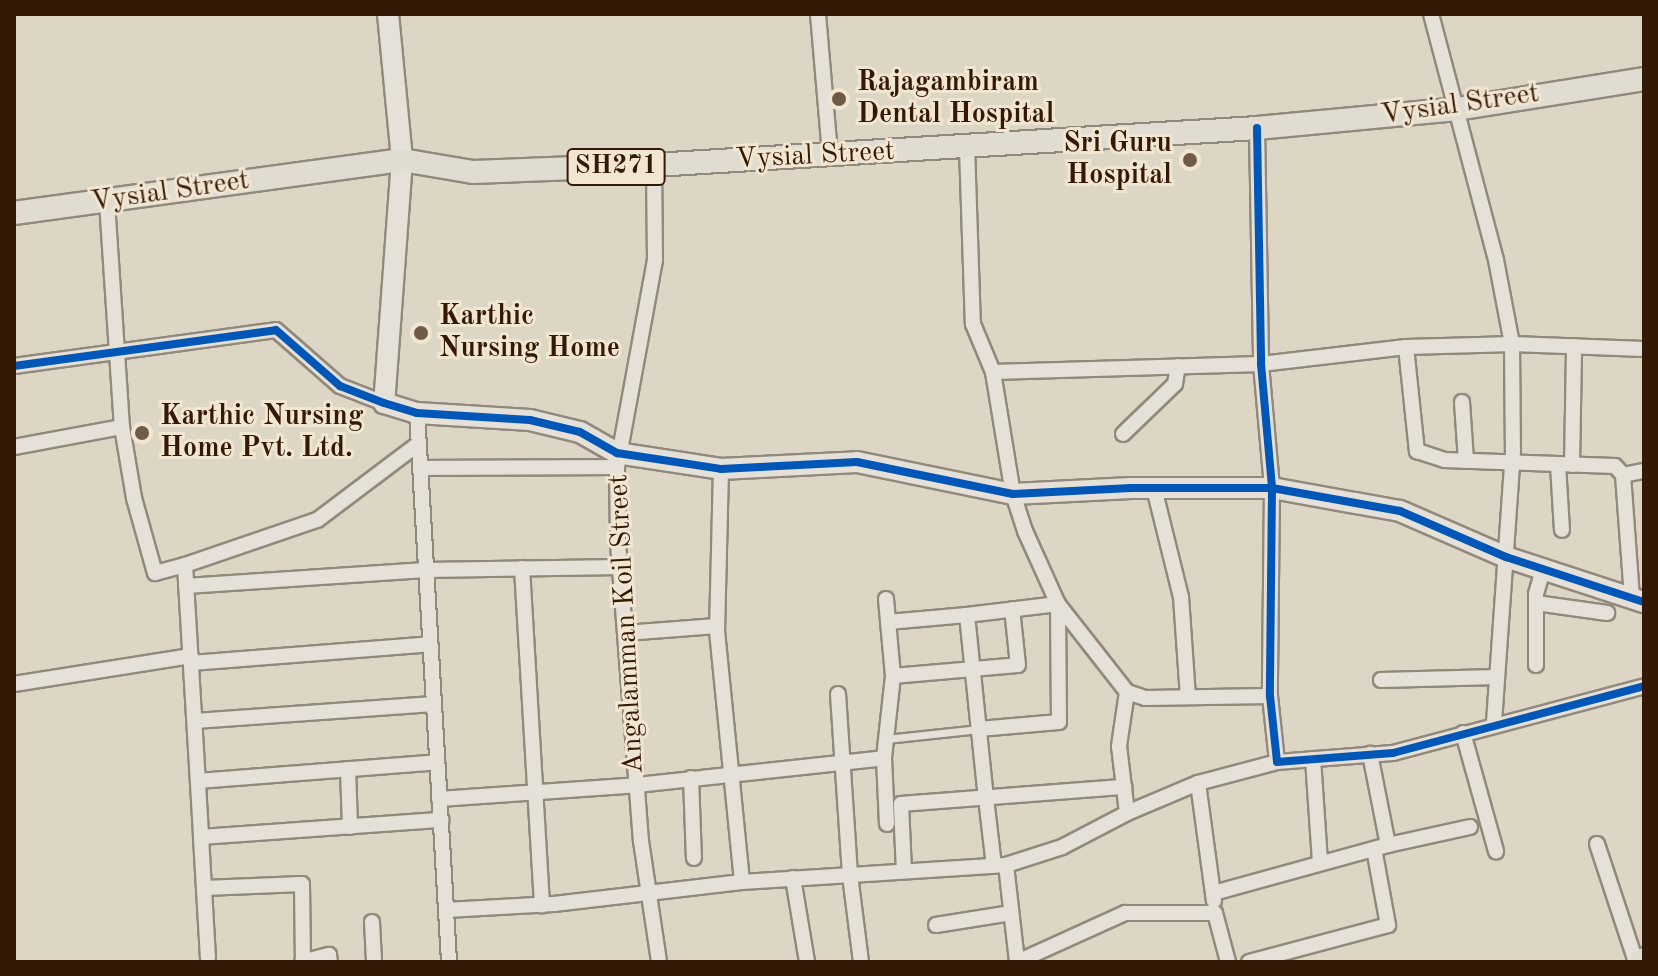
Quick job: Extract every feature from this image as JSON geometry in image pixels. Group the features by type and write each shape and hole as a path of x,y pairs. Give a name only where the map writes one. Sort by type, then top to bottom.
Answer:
{"main road":[{"name":"Vysial Street","path":"1616,83 1644,70"},
{"name":"Vysial Street","path":"14,213 402,160 473,172 967,147 1257,128 1457,109 1644,79"}],"street":[{"path":"384,403 402,160 388,14"},
{"path":"818,14 830,155"},
{"path":"1431,14 1496,260 1512,344 1512,464 1494,724"},
{"path":"1257,128 1261,364 1272,488 1270,696 1277,762"},
{"path":"967,147 973,324 993,372 1013,494 1025,531 1058,604 1127,692 1145,698 1270,696"},
{"name":"Angalamman Koil Street","path":"654,165 655,260 617,460 620,567 637,785 647,893 659,962"},
{"path":"107,202 122,427 134,498 155,573 317,520 418,444"},
{"path":"14,366 276,330 340,386 384,403 417,413 530,420 580,432 617,460"},
{"path":"993,372 1261,364 1406,347 1512,344 1644,349"},
{"path":"1562,530 1574,346"},
{"path":"420,468 617,460 721,469 857,462 1013,494 1154,488 1272,488 1400,511 1506,557 1638,600 1623,475 1615,466 1444,460 1417,451 1406,347"},
{"path":"1123,434 1175,384 1178,366"},
{"path":"1462,402 1466,461"},
{"path":"417,413 449,962"},
{"path":"14,447 122,427"},
{"path":"721,469 717,626 742,882"},
{"path":"1623,475 1644,471"},
{"path":"1154,488 1181,597 1188,697"},
{"path":"185,565 208,958"},
{"path":"186,586 425,570 620,567"},
{"path":"522,568 542,905"},
{"path":"1536,665 1536,603 1543,569"},
{"path":"886,599 893,676 884,758 887,824"},
{"path":"1536,603 1607,613"},
{"path":"888,622 1058,604"},
{"path":"979,729 1059,722 1058,604"},
{"path":"893,676 1018,665 1012,609"},
{"path":"967,615 986,798 1011,913 1017,962 1046,955 1125,913 1215,913"},
{"path":"625,633 717,626"},
{"path":"14,684 191,660 430,644"},
{"path":"1381,680 1497,677"},
{"path":"446,910 542,905 742,882 1000,865 1062,847 1127,813 1198,783 1277,762 1393,753 1644,686"},
{"path":"1127,692 1119,746 1127,813"},
{"path":"838,694 850,875 861,962"},
{"path":"195,721 433,704"},
{"path":"1463,733 1496,851"},
{"path":"1249,962 1388,925 1370,754"},
{"path":"439,799 637,785 733,772 884,758"},
{"path":"1313,759 1320,863"},
{"path":"198,781 437,762"},
{"path":"348,769 350,827"},
{"path":"691,778 694,858"},
{"path":"1198,783 1215,913 1228,962"},
{"path":"904,871 901,804 1124,787"},
{"path":"201,837 441,820"},
{"path":"1214,893 1381,847 1470,827"},
{"path":"1597,844 1641,961"},
{"path":"793,878 807,962"},
{"path":"204,888 302,884 302,962 329,955 330,962"},
{"path":"936,925 1011,913"},
{"path":"372,922 374,962"}],"lane":[{"path":"886,739 979,729"}],"cycle path":[{"path":"1257,128 1261,364 1272,488 1270,696 1277,762 1393,753 1644,686"},
{"path":"14,366 276,330 340,386 384,403 417,413 530,420 580,432 617,453 721,469 857,462 1013,494 1131,488 1272,488 1400,511 1506,557 1644,602"}],"place":[{"name":"Rajagambiram Dental Hospital","path":"839,99"},
{"name":"Sri Guru Hospital","path":"1190,160"},
{"name":"Karthic Nursing Home","path":"421,333"},
{"name":"Karthic Nursing Home Pvt. Ltd.","path":"142,433"}]}
